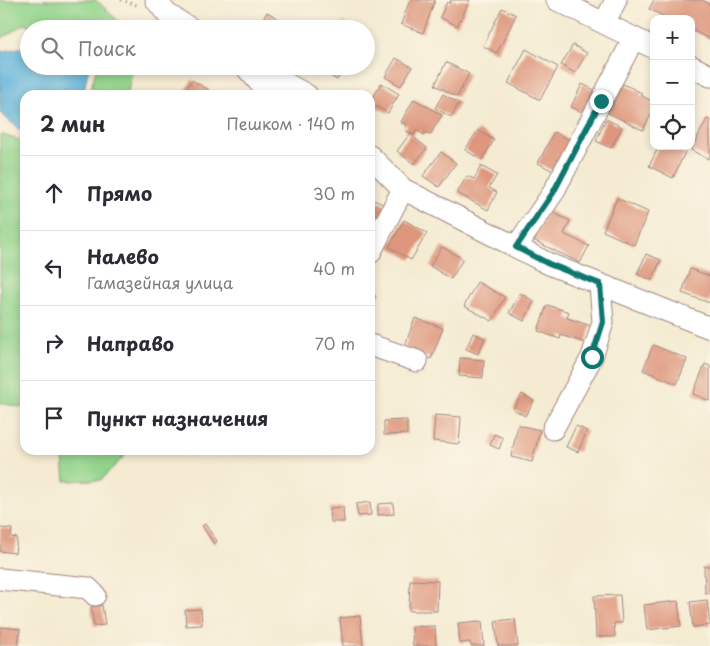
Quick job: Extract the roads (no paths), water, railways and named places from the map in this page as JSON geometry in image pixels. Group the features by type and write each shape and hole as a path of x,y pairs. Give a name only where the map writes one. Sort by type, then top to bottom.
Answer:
{"street":[{"path":"156,0 167,14 177,20"},
{"path":"557,0 650,46"},
{"path":"604,23 616,0"},
{"path":"516,247 553,193 634,38"},
{"path":"695,68 710,76"},
{"path":"253,75 266,90"},
{"path":"270,75 298,90"},
{"path":"375,163 403,189 549,264 710,328"},
{"path":"375,243 403,189"},
{"path":"553,429 592,357 603,322 600,284"},
{"path":"375,348 417,361"},
{"path":"7,580 88,588 95,594"}],"water":[{"path":"20,48 20,75 87,75 84,90 20,90 19,129 0,113 0,52"}]}
